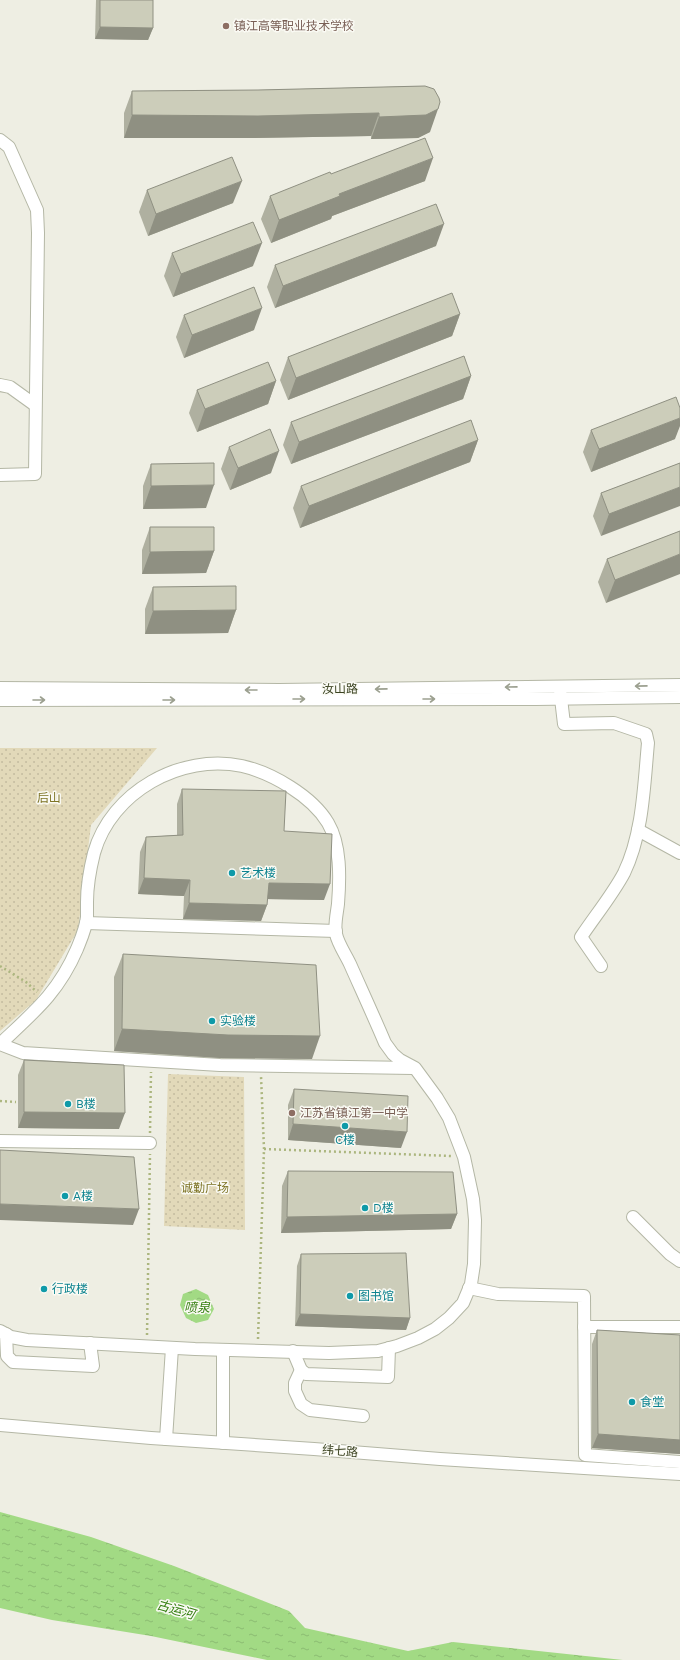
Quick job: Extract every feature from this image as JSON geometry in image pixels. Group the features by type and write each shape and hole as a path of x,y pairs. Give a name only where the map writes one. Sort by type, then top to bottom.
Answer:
{"street":[{"path":"0,140 9,147 37,210 35,474 0,474"},
{"path":"0,384 10,387 35,405"},
{"name":"汝山路","path":"0,700 560,693 680,685"},
{"name":"汝山路","path":"0,688 560,693 680,697"},
{"path":"560,693 564,724 614,723 646,734 648,743 640,823 624,872 581,937 601,966"},
{"path":"90,1343 93,1366 13,1362 7,1356 3,1333 27,1340 90,1343 147,1347 329,1353 378,1351 418,1338 435,1329 449,1318 463,1303 469,1288 474,1264 475,1220 473,1200 464,1157 449,1118 437,1098 415,1068 400,1060 393,1054 386,1043 336,934 338,900 337,848 334,834 328,823 309,800 281,782 247,767 216,762 194,765 161,777 142,788 130,798 102,833 95,851 89,886 86,923 67,970 44,1003 0,1044 23,1054 220,1065 415,1068"},
{"path":"638,830 680,853"},
{"path":"86,923 336,931"},
{"path":"0,1141 150,1142"},
{"path":"633,1217 670,1254 680,1261"},
{"path":"469,1288 498,1294 584,1296 585,1455 680,1462"},
{"path":"584,1326 680,1327"},
{"path":"166,1439 172,1348"},
{"path":"293,1352 301,1370 306,1374 388,1377 389,1348"},
{"path":"223,1350 223,1443"},
{"path":"301,1370 295,1383 295,1391 301,1404 310,1410 363,1416"},
{"name":"纬七路","path":"0,1425 440,1459 680,1474"}],"path":[{"path":"0,966 35,989 44,1003"},
{"path":"147,1347 151,1061"},
{"path":"258,1351 264,1149 261,1066"},
{"path":"0,1101 16,1102"},
{"path":"264,1149 464,1157"}],"green space":[{"name":"后山","path":"0,748 157,748 91,825 78,930 36,1000 0,1031"},
{"name":"诚勤广场","path":"168,1074 244,1077 245,1230 164,1226"}],"water":[{"name":"喷泉","path":"196,1289 208,1295 214,1309 208,1320 196,1323 186,1318 180,1305 183,1294"},
{"name":"古运河","path":"0,1512 91,1537 174,1566 289,1611 305,1628 408,1651 453,1642 623,1660 267,1660 151,1636 52,1620 0,1608"}],"building":[{"path":"100,0 153,0 153,28 100,27"},
{"path":"425,86 434,89 440,102 438,109 426,115 379,117 379,113 258,116 132,115 132,91"},
{"path":"425,138 433,158 339,194 340,196 279,220 270,196 330,172 331,174"},
{"path":"232,157 242,181 156,214 147,190"},
{"path":"436,204 444,224 283,286 275,265"},
{"path":"253,222 262,243 181,274 172,253"},
{"path":"254,287 262,308 192,335 184,315"},
{"path":"452,293 460,314 296,378 288,357"},
{"path":"464,356 471,376 299,442 291,422"},
{"path":"268,362 276,381 205,409 197,390"},
{"path":"676,397 680,408 680,418 599,449 591,430"},
{"path":"471,420 478,440 309,506 301,486"},
{"path":"270,429 279,451 238,468 229,447"},
{"path":"214,463 214,485 151,486 151,464"},
{"path":"680,463 680,487 609,514 601,493"},
{"path":"150,527 214,527 214,551 150,552"},
{"path":"680,531 680,554 615,580 607,559"},
{"path":"236,586 236,610 153,611 153,587"},
{"name":"艺术楼","path":"182,789 286,791 284,831 332,834 330,884 269,883 267,905 189,903 190,880 144,878 146,837 183,835"},
{"name":"实验楼","path":"123,954 316,965 320,1036 228,1035 122,1029"},
{"name":"B楼","path":"24,1060 124,1065 125,1113 24,1112"},
{"path":"294,1089 408,1096 407,1132 293,1124"},
{"name":"A楼","path":"0,1150 134,1157 139,1209 0,1204"},
{"name":"D楼","path":"288,1171 453,1172 457,1214 287,1217"},
{"name":"图书馆","path":"406,1253 410,1318 300,1314 301,1254"},
{"name":"食堂","path":"597,1330 680,1335 680,1440 598,1434"}],"place":[{"name":"镇江高等职业技术学校","path":"226,26"},
{"name":"艺术楼","path":"232,873"},
{"name":"实验楼","path":"212,1021"},
{"name":"B楼","path":"68,1104"},
{"name":"江苏省镇江第一中学","path":"292,1113"},
{"name":"C楼","path":"345,1126"},
{"name":"A楼","path":"65,1196"},
{"name":"D楼","path":"365,1208"},
{"name":"行政楼","path":"44,1289"},
{"name":"图书馆","path":"350,1296"},
{"name":"食堂","path":"632,1402"}]}
